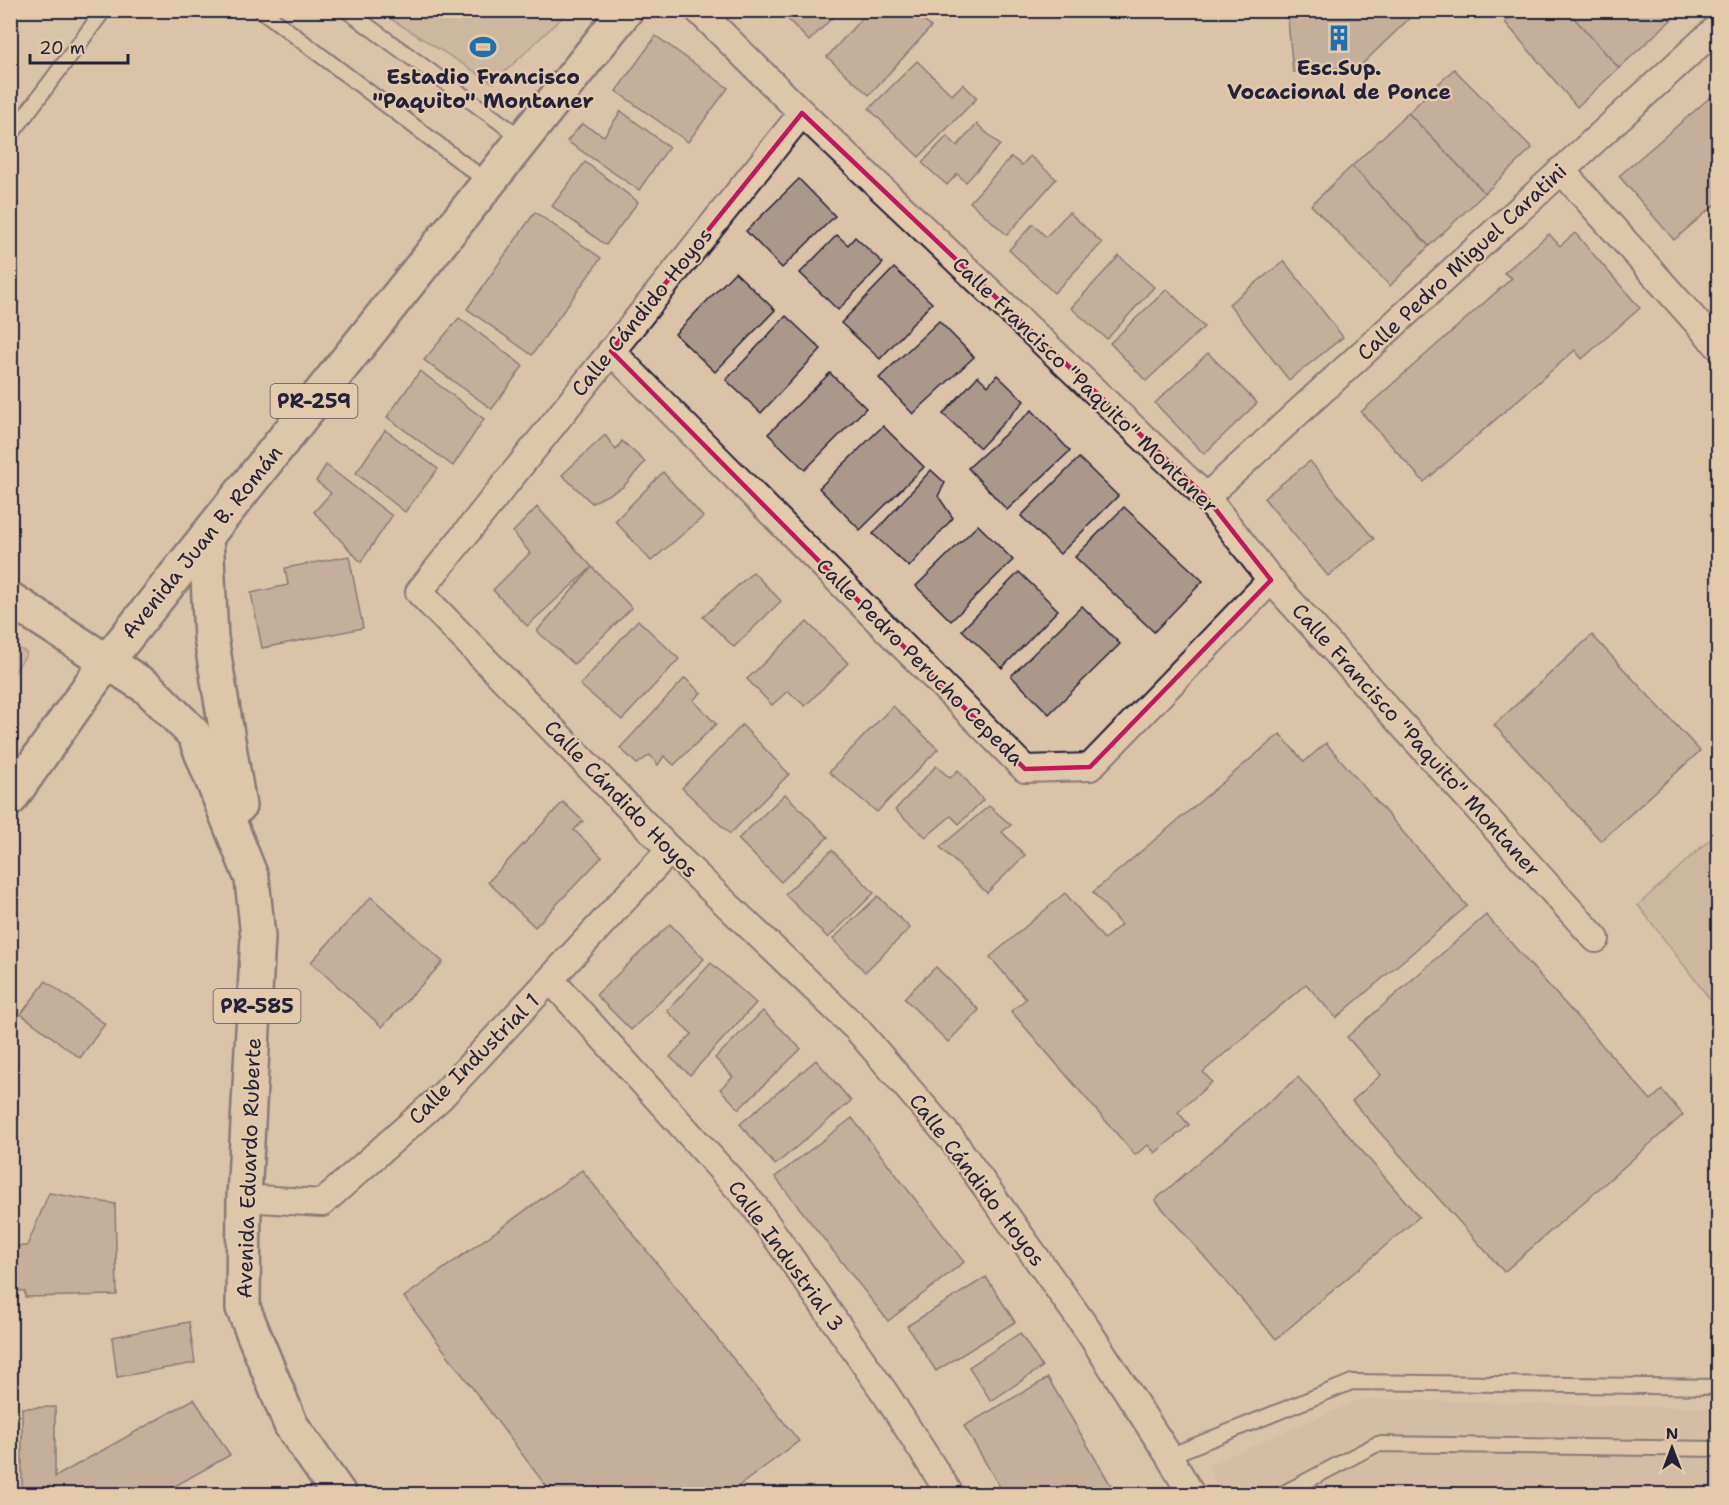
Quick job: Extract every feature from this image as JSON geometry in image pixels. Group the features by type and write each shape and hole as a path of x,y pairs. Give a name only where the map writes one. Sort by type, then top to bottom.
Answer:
{"main road":[{"name":"Avenida Juan B. Román","path":"10,799 108,660 626,10"},
{"path":"206,537 211,638 252,879"},
{"name":"Avenida Eduardo Ruberte","path":"10,599 108,660 148,688 194,734 252,879 258,937 257,993 244,1198 243,1308 291,1425 339,1494"}],"street":[{"name":"Calle Francisco \"Paquito\" Montaner","path":"698,10 802,113 1206,497 1271,580 1596,939"},
{"name":"Calle Pedro Miguel Caratini","path":"1206,497 1719,27"},
{"name":"Calle Cándido Hoyos","path":"802,113 419,592 670,850 857,1029 953,1141 1086,1329 1169,1456 1191,1494"},
{"path":"1561,170 1719,346"},
{"name":"Calle Pedro Perucho Cepeda","path":"611,351 1025,769 1090,767 1271,580"},
{"name":"Calle Industrial 1","path":"244,1198 322,1203 441,1097 670,850"},
{"name":"Calle Industrial 3","path":"551,980 755,1207 886,1396 950,1494"}],"lane":[{"path":"10,136 104,10"},
{"path":"261,10 489,183"},
{"path":"346,10 523,139"},
{"path":"1169,1456 1352,1382 1719,1387"},
{"path":"1282,1494 1377,1444 1719,1449"}],"highlighted area":[{"path":"802,113 1206,497 1271,580 1090,767 1025,769 611,351"}],"shaded area":[{"name":"Estadio Francisco \"Paquito\" Montaner","path":"378,11 569,11 493,83"},
{"path":"11,643 27,653 11,678"},
{"path":"1718,832 1718,1010 1638,905"},
{"path":"1361,1399 1718,1408 1718,1494 1220,1494 1208,1465"}],"building":[{"path":"789,10 840,10 809,41 784,15"},
{"path":"869,10 912,10 931,27 869,95 827,57"},
{"name":"Esc.Sup. Vocacional de Ponce","path":"1287,10 1418,10 1360,66 1293,72"},
{"path":"1519,10 1567,10 1619,68 1577,107 1505,22"},
{"path":"1567,10 1663,10 1671,20 1619,68"},
{"path":"1663,10 1680,10 1671,20"},
{"path":"656,36 728,88 688,142 616,91"},
{"path":"917,61 952,95 963,84 977,98 919,157 869,109"},
{"path":"1454,69 1532,148 1485,193 1408,113"},
{"path":"1714,94 1718,100 1718,202 1674,240 1619,176"},
{"path":"621,111 669,147 639,190 567,141 582,124 604,136"},
{"path":"1408,113 1485,193 1429,246 1352,166"},
{"path":"977,124 1000,145 966,182 957,174 947,185 922,163 947,136 957,146"},
{"path":"1030,156 1056,179 1007,235 970,202 1011,157 1022,165"},
{"path":"585,162 638,202 606,245 552,206"},
{"path":"1352,166 1429,246 1390,286 1311,205"},
{"path":"799,179 835,216 782,268 746,231"},
{"path":"535,212 601,258 532,355 467,309"},
{"path":"1069,212 1102,243 1054,293 1009,250 1033,224 1046,237"},
{"path":"1575,233 1640,308 1582,359 1575,350 1424,482 1361,412 1512,278 1504,273 1549,234 1560,246"},
{"path":"837,235 848,245 855,237 883,263 838,310 800,273"},
{"path":"1119,256 1154,287 1107,339 1071,308"},
{"path":"1284,261 1343,337 1289,380 1229,304"},
{"path":"894,268 932,303 880,359 841,323"},
{"path":"735,272 775,310 715,372 675,334"},
{"path":"1167,289 1204,327 1146,381 1110,343"},
{"path":"786,316 821,349 761,413 726,380"},
{"path":"459,318 523,366 492,409 424,360"},
{"path":"939,321 974,357 913,414 879,378"},
{"path":"1208,353 1257,403 1204,454 1155,403"},
{"path":"420,371 484,419 453,466 387,417"},
{"path":"830,373 866,408 805,470 768,434"},
{"path":"997,375 1024,401 980,448 943,414 978,376 988,386"},
{"path":"1032,410 1070,451 1007,510 968,468"},
{"path":"883,426 924,467 860,530 819,488"},
{"path":"385,430 438,469 405,512 356,473"},
{"path":"605,435 616,450 622,441 645,462 623,487 592,503 562,475"},
{"path":"1079,458 1118,496 1060,554 1021,516"},
{"path":"1310,461 1374,539 1328,576 1264,498"},
{"path":"326,465 392,516 361,562 314,512 331,493 316,481"},
{"path":"931,470 945,483 938,496 953,518 909,567 873,534"},
{"path":"663,472 703,517 651,561 615,521"},
{"path":"537,507 592,567 527,626 493,590 530,553 513,532"},
{"path":"1124,507 1203,581 1154,632 1075,557"},
{"path":"978,525 1013,560 951,621 916,586"},
{"path":"349,556 363,628 262,648 251,593 288,585 285,568"},
{"path":"592,567 632,608 574,664 537,631"},
{"path":"753,572 781,601 734,647 703,617"},
{"path":"1019,572 1058,610 1002,668 962,630"},
{"path":"1082,606 1120,644 1049,714 1011,676"},
{"path":"638,620 679,659 622,720 580,685"},
{"path":"807,622 848,663 805,706 788,691 772,705 747,679"},
{"path":"1592,635 1700,751 1601,841 1494,725"},
{"path":"685,678 701,693 693,700 716,724 674,765 664,756 658,765 650,755 637,764 620,748"},
{"path":"893,706 938,749 877,812 829,772"},
{"path":"742,725 789,774 730,834 682,788"},
{"path":"1280,734 1304,762 1326,743 1467,906 1336,1018 1306,984 1203,1072 1212,1082 1178,1112 1189,1125 1155,1153 1148,1145 1135,1155 1011,1011 1026,999 990,957 1065,893 1104,939 1121,925 1093,892"},
{"path":"936,766 950,778 958,770 983,800 959,824 951,816 926,837 895,810"},
{"path":"785,794 828,837 781,882 738,839"},
{"path":"563,802 583,821 574,830 602,857 535,927 488,882"},
{"path":"989,806 1011,825 1002,832 1025,855 987,893 940,847"},
{"path":"832,850 874,893 828,938 785,894"},
{"path":"878,896 910,928 865,972 833,939"},
{"path":"371,897 443,962 382,1027 311,962"},
{"path":"1486,915 1651,1100 1662,1090 1683,1115 1504,1272 1352,1101 1381,1075 1347,1037"},
{"path":"670,924 704,959 631,1030 596,995"},
{"path":"711,963 756,1003 690,1075 670,1057 692,1034 667,1011"},
{"path":"936,967 979,1010 948,1042 904,998"},
{"path":"46,981 105,1024 80,1058 21,1014"},
{"path":"763,1011 801,1049 739,1109 720,1089 733,1077 715,1058"},
{"path":"816,1060 851,1101 775,1165 740,1124"},
{"path":"1298,1077 1419,1217 1276,1339 1155,1200"},
{"path":"852,1118 964,1262 888,1321 775,1177"},
{"path":"582,1170 799,1441 728,1494 552,1494 404,1297"},
{"path":"49,1193 115,1204 117,1295 25,1297 25,1291 10,1290 10,1246 27,1246"},
{"path":"986,1277 1015,1322 936,1371 907,1326"},
{"path":"189,1322 195,1363 117,1377 112,1337"},
{"path":"1020,1333 1042,1367 991,1401 969,1367"},
{"path":"10,1359 13,1359 12,1400 10,1400"},
{"path":"1048,1378 1116,1494 1004,1494 964,1426"},
{"path":"194,1399 230,1455 161,1494 22,1494 22,1408 55,1407 55,1477"}],"place":[{"name":"Esc.Sup. Vocacional de Ponce","path":"1339,38"},
{"name":"Estadio Francisco \"Paquito\" Montaner","path":"483,47"}]}
